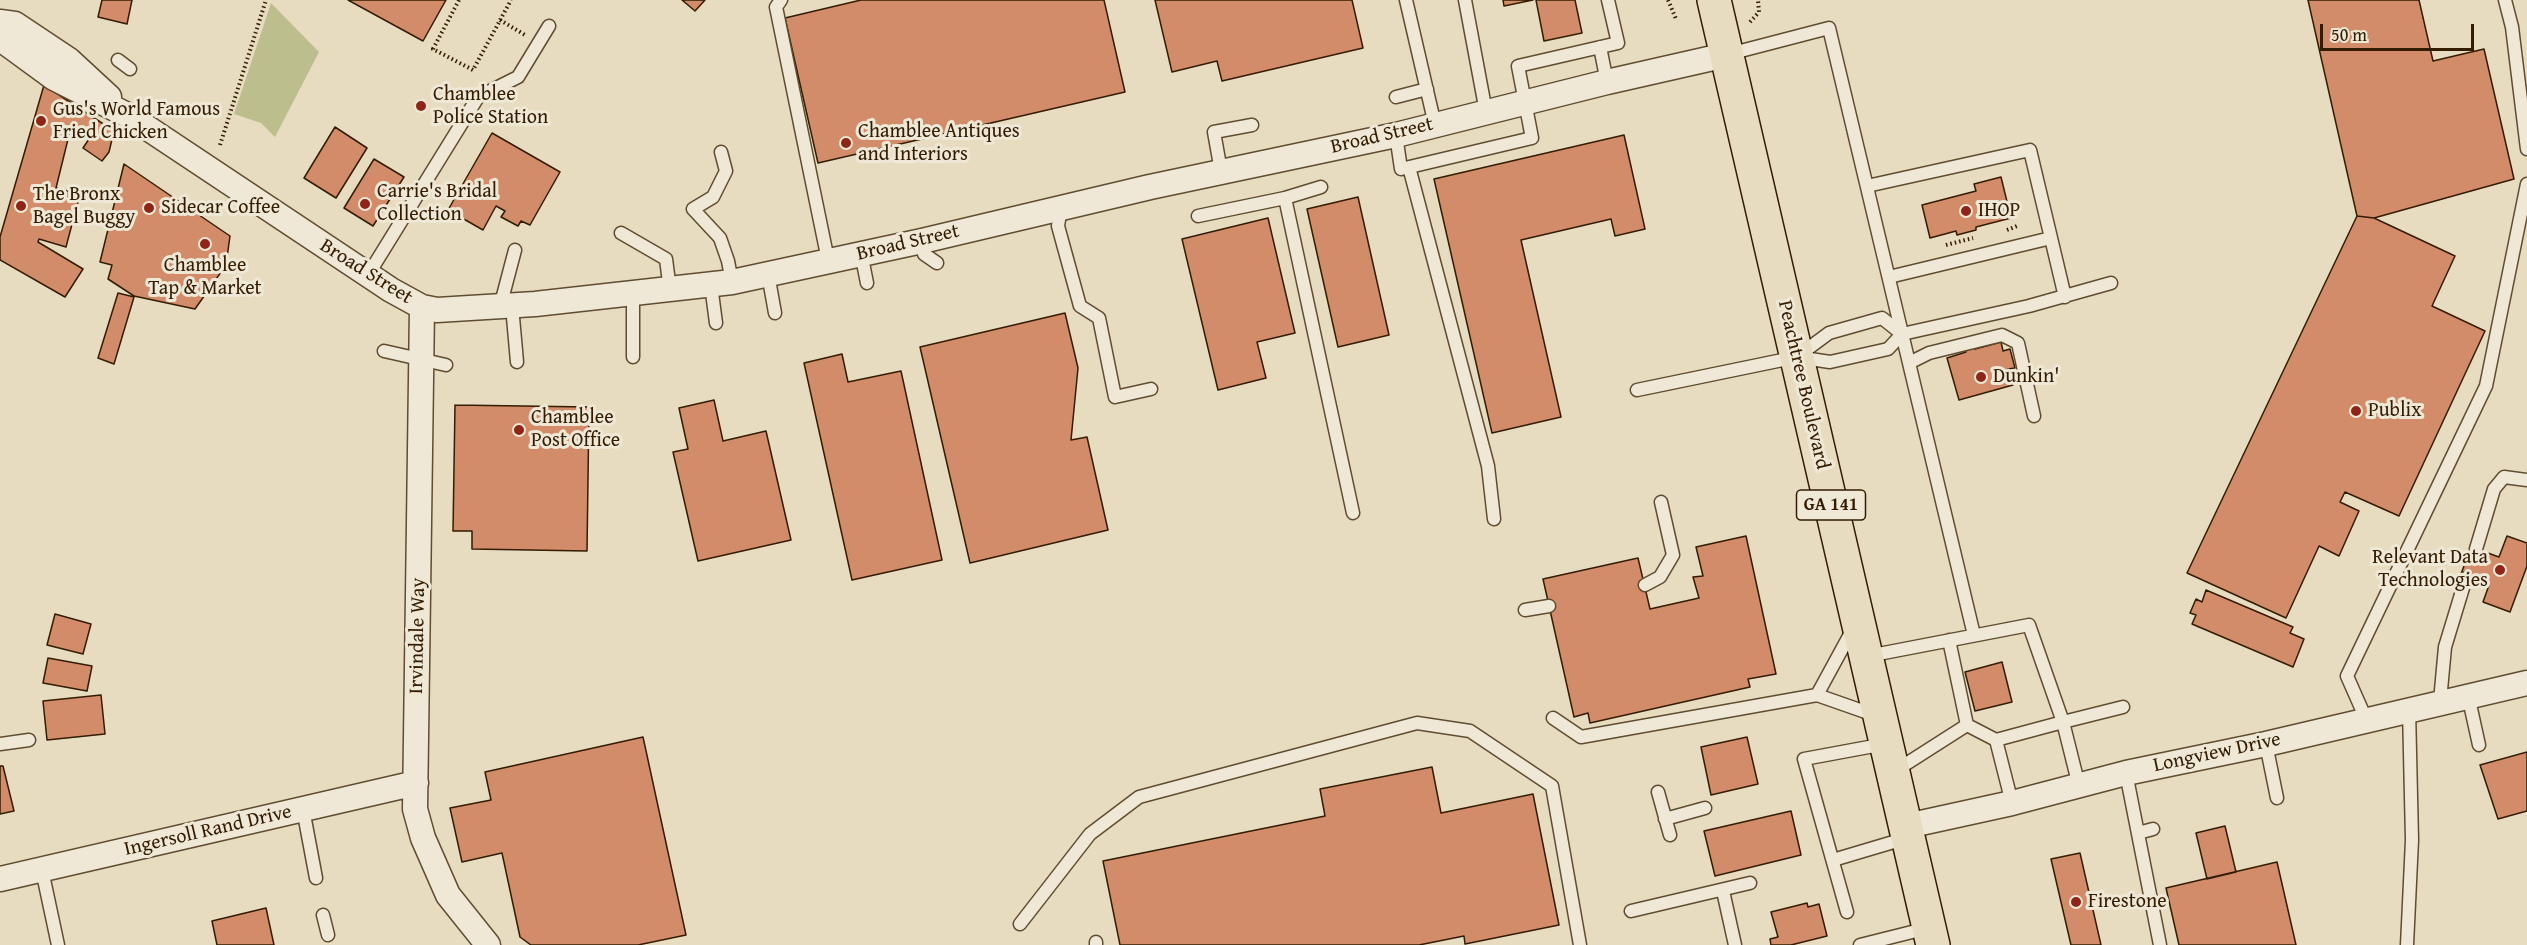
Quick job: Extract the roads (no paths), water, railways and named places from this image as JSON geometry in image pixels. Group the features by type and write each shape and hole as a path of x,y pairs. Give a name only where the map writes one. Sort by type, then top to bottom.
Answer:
{"highway":[{"name":"Peachtree Boulevard","path":"1714,0 1931,936"}],"street":[{"name":"Broad Street","path":"0,22 15,24 69,60 131,117"},
{"name":"Broad Street","path":"0,36 6,44 54,78 131,117 368,275 422,307 437,310 506,306 722,284 922,241 1221,171 1396,135 1726,55"},
{"name":"Irvindale Way","path":"422,307 415,809 423,838 448,895 488,945"},
{"name":"Longview Drive","path":"1908,832 2126,773 2266,744 2440,701 2527,683"},
{"name":"Ingersoll Rand Drive","path":"0,879 416,783"}],"lane":[{"path":"781,0 776,7 828,260"},
{"path":"1406,0 1435,125"},
{"path":"1465,0 1486,112"},
{"path":"1396,135 1401,169 1532,138 1518,66 1618,43 1608,0"},
{"path":"2505,0 2512,27 2527,149"},
{"path":"368,275 478,97 518,77 549,26"},
{"path":"1726,55 1829,28 1974,634"},
{"path":"1600,47 1607,82"},
{"path":"118,60 130,69"},
{"path":"1396,97 1426,89"},
{"path":"1221,171 1214,132 1252,125"},
{"path":"1867,186 2030,150 2065,297"},
{"path":"716,323 728,261 720,238 693,209 713,196 726,171 721,152"},
{"path":"1409,167 1488,466 1494,519"},
{"path":"2366,719 2347,676 2486,386 2527,184"},
{"path":"1198,216 1285,198 1321,187"},
{"path":"1285,198 1353,513"},
{"path":"1061,207 1058,226 1080,306 1099,318 1115,397 1151,388"},
{"path":"621,233 666,259 670,290"},
{"path":"1888,277 2051,238"},
{"path":"922,241 924,254 937,263"},
{"path":"515,250 506,306 517,362"},
{"path":"861,253 867,283"},
{"path":"768,274 775,313"},
{"path":"1637,390 1797,357 1830,363 1888,349 1902,334 2065,297 2111,283"},
{"path":"633,294 633,357"},
{"path":"1797,357 1829,333 1882,318 1902,334"},
{"path":"1909,363 1929,353 2001,335 2018,343 2034,416"},
{"path":"384,351 446,365"},
{"path":"2476,549 2494,489 2504,477 2527,480"},
{"path":"1645,585 1660,577 1673,555 1661,502"},
{"path":"2440,701 2445,647 2466,578"},
{"path":"1525,610 1549,606"},
{"path":"1817,695 1858,619"},
{"path":"1867,657 1974,634 2030,625 2063,722 2079,786"},
{"path":"1948,640 1967,725"},
{"path":"1553,718 1581,737 1817,695 1886,744"},
{"path":"2469,695 2479,745"},
{"path":"1847,912 1804,759 1886,744 1967,725 1996,740 2122,707"},
{"path":"2407,945 2412,840 2409,709"},
{"path":"1020,924 1090,834 1139,797 1417,723 1470,731 1552,786 1580,945"},
{"path":"0,744 29,740"},
{"path":"1996,740 2012,803"},
{"path":"2266,744 2277,798"},
{"path":"2126,773 2160,945"},
{"path":"1797,784 1810,780"},
{"path":"1658,792 1670,835"},
{"path":"1665,819 1705,808"},
{"path":"303,809 316,878"},
{"path":"2138,833 2153,830"},
{"path":"1833,860 1908,832"},
{"path":"42,870 58,945"},
{"path":"1631,911 1750,883"},
{"path":"1723,891 1734,945"},
{"path":"323,915 328,935"},
{"path":"1860,945 1931,936"}],"place":[{"name":"Chamblee Police Station","path":"421,106"},
{"name":"Gus's World Famous Fried Chicken","path":"41,121"},
{"name":"Chamblee Antiques and Interiors","path":"846,143"},
{"name":"Carrie's Bridal Collection","path":"365,204"},
{"name":"The Bronx Bagel Buggy","path":"21,206"},
{"name":"Sidecar Coffee","path":"149,208"},
{"name":"IHOP","path":"1966,211"},
{"name":"Chamblee Tap & Market","path":"205,244"},
{"name":"Dunkin'","path":"1981,377"},
{"name":"Publix","path":"2356,411"},
{"name":"Chamblee Post Office","path":"519,430"},
{"name":"Relevant Data Technologies","path":"2500,570"},
{"name":"Firestone","path":"2076,902"}]}
